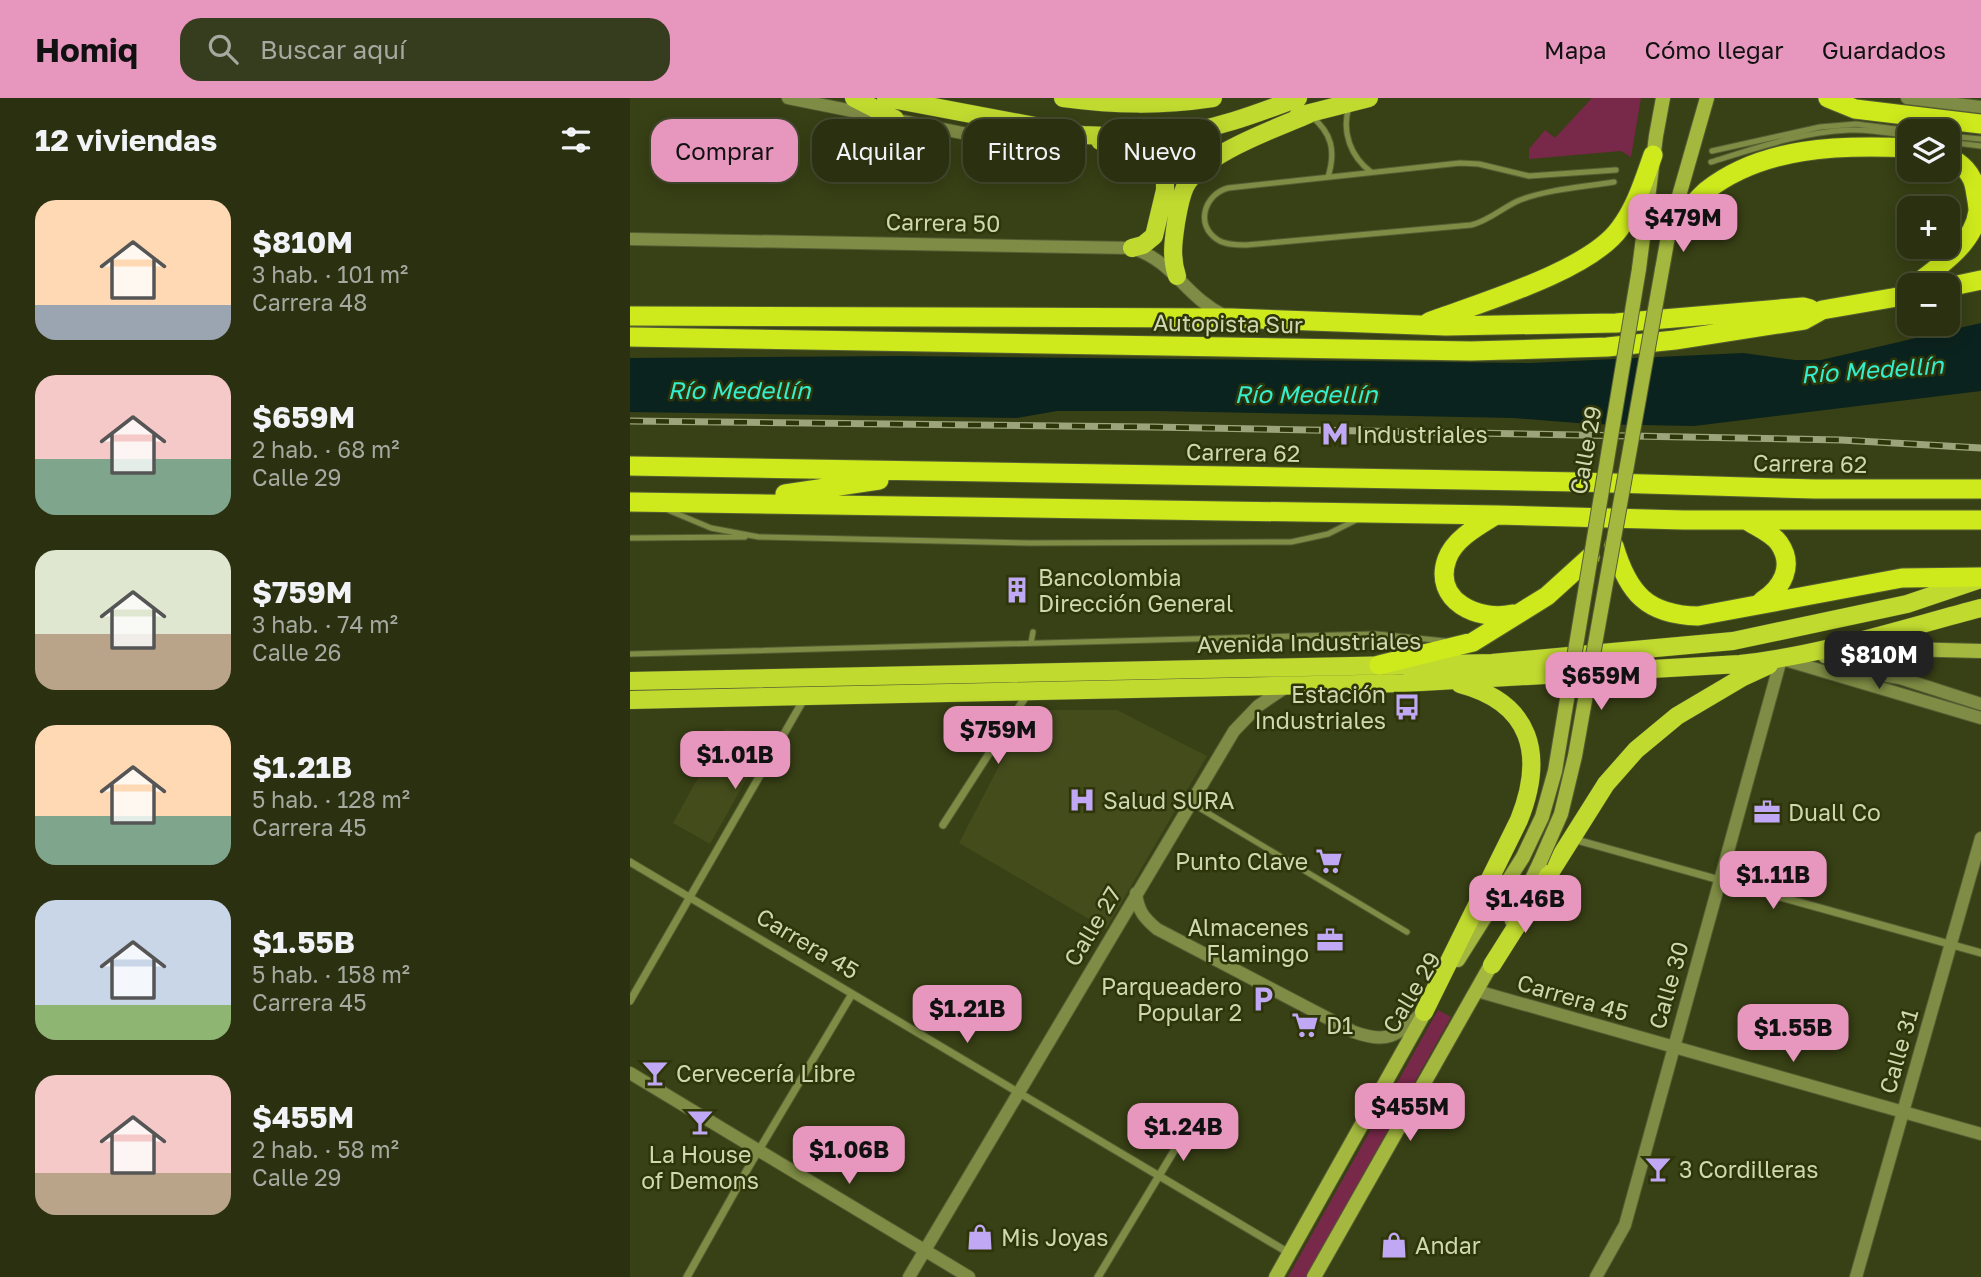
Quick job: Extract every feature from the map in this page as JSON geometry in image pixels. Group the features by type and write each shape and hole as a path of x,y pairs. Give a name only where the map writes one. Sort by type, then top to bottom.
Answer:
{"highway":[{"path":"1828,98 1854,109 1981,124"},
{"path":"1670,231 1704,193 1722,180 1758,162 1807,150 1864,146 1897,147"},
{"path":"1422,325 1552,275 1580,261 1602,245 1619,231 1629,216 1653,155"},
{"path":"1931,273 1956,251 1973,230 1978,210 1974,184 1965,167 1960,164"},
{"path":"1960,285 1981,281"},
{"name":"Autopista Sur","path":"630,337 1471,351 1580,348 1634,344 1804,320 1822,310 1897,294"},
{"name":"Autopista Sur","path":"630,316 1231,318 1422,325 1616,323 1802,307 1822,310"},
{"path":"676,317 849,342"},
{"name":"Carrera 62","path":"630,466 1597,482 1815,489 1981,489"},
{"path":"725,502 939,471"},
{"path":"639,502 1746,520 1981,520"},
{"path":"1497,515 1478,526 1454,547 1447,559 1445,570 1447,586 1454,600 1477,614 1503,616 1521,612"},
{"path":"1746,520 1779,542 1785,555 1787,569 1783,583 1774,593 1758,603"},
{"path":"1614,546 1624,576 1634,593 1657,608 1680,615 1698,616 1902,578 1981,578"},
{"path":"1379,665 1473,642 1548,596 1587,560"}],"main road":[{"path":"854,98 895,119"},
{"path":"886,98 998,119"},
{"path":"1063,98 1147,105 1213,98"},
{"path":"1147,105 1168,98"},
{"path":"1220,124 1298,98"},
{"path":"1220,130 1309,114 1369,98"},
{"path":"1653,155 1663,98"},
{"path":"1670,231 1707,98"},
{"path":"1177,276 1172,262 1172,247 1178,208 1186,185 1211,159 1309,114"},
{"path":"1085,136 1145,156 1161,167 1165,175 1165,190 1154,236 1143,245 1132,248"},
{"name":"Calle 29","path":"1276,1277 1424,1012 1523,857 1542,817 1555,771 1587,560 1639,269 1653,155"},
{"name":"Calle 29","path":"1314,1277 1492,965 1561,814 1614,546 1670,231"},
{"name":"Avenida Industriales","path":"630,681 1492,663 1733,641 1907,604 1981,578"},
{"name":"Avenida Industriales","path":"630,701 1450,681 1727,665 1781,659 1981,608"},
{"path":"1492,965 1606,784 1657,730 1743,677 1781,659 1902,649 1981,650"},
{"path":"1424,1012 1519,820 1528,793 1530,775 1527,734 1520,719 1489,694 1450,681"}],"street":[{"path":"789,98 895,119"},
{"path":"1907,98 1981,107"},
{"name":"Carrera 50","path":"630,239 1132,248 1152,255 1177,276 1198,300 1231,318"},
{"path":"1781,659 1900,678 1981,704"},
{"path":"1781,659 1981,718"},
{"name":"Calle 30","path":"1596,1277 1625,1225 1781,659"},
{"name":"Calle 27","path":"909,1277 1239,724 1258,706 1289,685"},
{"path":"943,825 1029,692"},
{"path":"630,1000 804,698"},
{"name":"Calle 31","path":"1856,1277 1981,838"},
{"path":"1572,839 1981,953"},
{"name":"Carrera 45","path":"630,862 1289,1254"},
{"path":"1136,893 1138,908 1143,917 1157,929 1354,1032 1373,1039 1384,1039 1403,1031 1424,1012"},
{"name":"Carrera 45","path":"1476,991 1981,1134"},
{"path":"687,1277 852,994"},
{"path":"630,1073 969,1277"},
{"path":"1098,1277 1183,1136"}],"lane":[{"path":"1351,103 1346,116 1351,151 1370,172"},
{"path":"1309,114 1326,130 1331,139 1333,149 1328,177"},
{"path":"1712,151 1820,127 1856,124 1897,129"},
{"path":"1711,162 1798,137 1832,131 1853,130 1897,135"},
{"path":"1960,136 1981,139"},
{"path":"1960,143 1981,146"},
{"path":"1614,182 1532,196 1508,205 1471,225 1246,245 1216,239 1206,225 1204,215 1206,204 1219,190 1370,172 1460,163 1529,176 1616,170"},
{"path":"639,502 711,528 759,537"},
{"path":"630,538 759,537 1029,543 1291,542 1328,534 1371,513"},
{"path":"1031,643 1033,632"},
{"path":"630,654 1377,634 1421,640 1473,642"},
{"path":"1191,803 1407,932"}],"shaded area":[{"path":"1592,98 1641,98 1631,157 1621,151 1529,159 1529,149 1545,130 1555,138"},
{"name":"Salud SURA","path":"1028,710 1117,710 1207,756 1106,929 959,843"},
{"path":"725,729 773,732 710,844 673,823"},
{"path":"1438,1010 1451,1017 1306,1277 1288,1277"}],"water":[{"name":"Río Medellín","path":"1981,323 1981,391 1694,426 1589,424 1513,418 1158,411 1057,411 1017,418 630,412 630,358 903,356 1530,363 1743,353 1795,360 1821,360 1925,336 1960,336 1960,328"}],"railway":[{"path":"630,421 1152,427 1841,440 1981,448"}],"place":[{"name":"Industriales","path":"1335,434"},
{"name":"Bancolombia Dirección General","path":"1017,590"},
{"name":"Estación Industriales","path":"1407,707"},
{"name":"Salud SURA","path":"1082,800"},
{"name":"Duall Co","path":"1767,812"},
{"name":"Punto Clave","path":"1329,861"},
{"name":"Almacenes Flamingo","path":"1330,940"},
{"name":"Parqueadero Popular 2","path":"1263,999"},
{"name":"D1","path":"1305,1025"},
{"name":"Cervecería Libre","path":"655,1073"},
{"name":"La House of Demons","path":"700,1122"},
{"name":"3 Cordilleras","path":"1658,1169"},
{"name":"Mis Joyas","path":"980,1237"},
{"name":"Andar","path":"1394,1245"}]}
